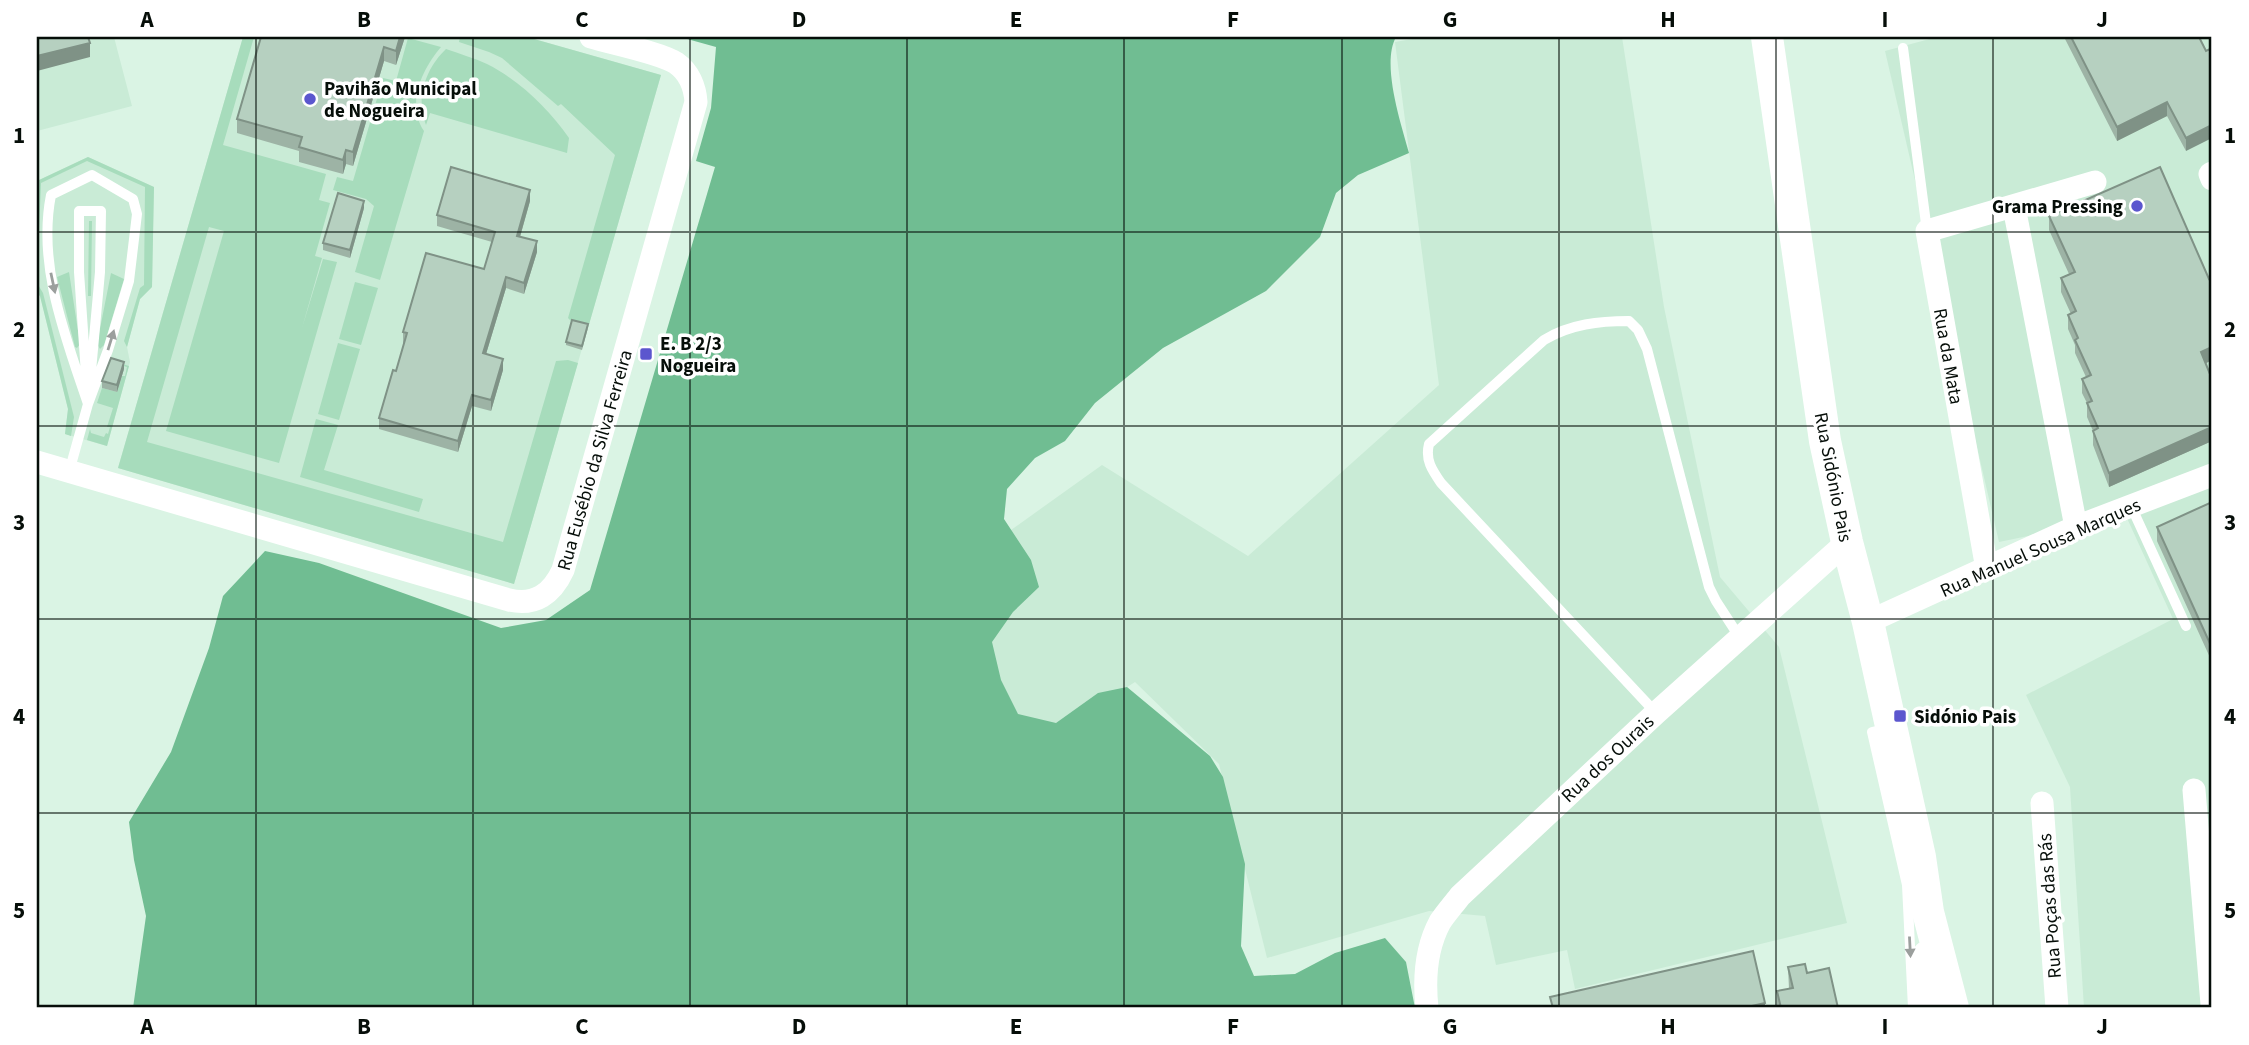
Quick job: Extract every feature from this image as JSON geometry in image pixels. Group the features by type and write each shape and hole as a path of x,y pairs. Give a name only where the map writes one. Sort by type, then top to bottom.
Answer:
{"main road":[{"name":"Rua Sidónio Pais","path":"1767,37 1825,441 1920,857 1920,894"},
{"path":"1920,894 1928,1008"},
{"path":"1920,894 1954,1008"}],"street":[{"name":"Rua Eusébio da Silva Ferreira","path":"37,462 509,600 530,601 550,592 563,570 696,102 693,86 687,75 674,62 591,37"},
{"path":"2212,173 2212,179"},
{"path":"1927,231 2095,182"},
{"path":"2014,207 2076,527"},
{"name":"Rua da Mata","path":"1927,231 1987,569"},
{"name":"Rua Manuel Sousa Marques","path":"1868,622 2076,527 2212,475"},
{"name":"Rua dos Ourais","path":"1427,1008 1429,953 1440,922 1460,896 1656,713 1847,542"},
{"path":"2194,790 2212,1004"},
{"name":"Rua Poças das Rás","path":"2042,803 2057,1008"}],"lane":[{"path":"1903,48 1927,231"},
{"path":"69,472 88,404 129,281 137,214 133,199 92,175 51,195 47,215 48,262 53,288 88,404"},
{"path":"79,211 101,212 100,272 88,404 79,272 79,211"},
{"path":"1656,713 1441,483 1431,468 1427,454 1429,444 1544,340 1570,328 1607,321 1629,321 1638,330 1647,349 1709,586 1740,638"},
{"path":"2131,506 2186,626"},
{"path":"1913,1008 1920,894"}],"shaded area":[{"path":"37,37 114,37 132,106 37,131"},
{"path":"243,37 527,37 661,75 514,584 118,468"},
{"path":"243,37 254,37 223,145 326,174 319,200 330,203 315,256 322,258 302,328 323,259 337,262 279,463 166,431 224,231 209,227 147,442 503,542 556,361 578,363 514,584 118,468"},
{"path":"460,37 527,37 661,75 588,328 574,324 568,318 615,155 561,104 558,106 502,58 459,42"},
{"path":"1423,37 1622,37 1664,307 1720,577 1779,647 1847,923 1575,989 1567,950 1496,965 1485,916 1429,911 1267,958 1219,764 1135,682 1024,754 913,600 1102,465 1248,556 1439,385 1395,42"},
{"path":"1937,37 2212,37 2212,1008 2084,1008 2070,787 2026,695 2173,619 2126,516 1999,542 1885,51"},
{"path":"408,38 441,47 423,76 416,98 416,110 424,131 380,280 355,272 374,206 366,199 333,190 337,177 353,181 383,78 396,81"},
{"path":"446,49 487,64 522,87 543,106 569,138 567,153 430,113 426,125 422,104 424,84 433,65"},
{"path":"88,157 154,187 152,287 140,299 127,347 130,362 107,446 65,434 68,409 40,296 37,293 37,181"},
{"path":"88,157 154,187 152,287 140,299 127,347 124,341 140,288 144,285 145,187 87,161 41,183 37,283 37,181"},
{"path":"89,221 92,221 91,296 88,296"},
{"path":"69,272 80,344 77,348 57,277"},
{"path":"111,273 124,279 104,345 100,349 97,344"},
{"path":"355,282 378,288 361,345 339,339"},
{"path":"37,283 43,293 74,417 71,436 65,434 68,409 40,296 37,293"},
{"path":"338,343 360,349 339,420 318,414"},
{"path":"109,360 129,366 107,446 87,440 90,429 91,433 104,437 108,434 110,427 107,427 113,408 97,403 102,388 117,392 122,376 125,376 127,367 108,365"},
{"path":"316,419 338,425 324,470 423,499 419,512 300,477"}],"green space":[{"path":"680,37 1396,37 1392,49 1391,78 1409,153 1358,175 1336,193 1320,237 1266,291 1163,348 1095,403 1065,441 1035,458 1007,489 1004,519 1031,560 1039,587 1013,612 992,642 1001,680 1018,714 1056,723 1098,693 1127,687 1210,756 1223,777 1245,864 1241,946 1254,976 1295,974 1335,953 1385,938 1406,962 1415,1008 133,1008 146,916 129,822 171,752 209,648 223,596 265,551 319,563 501,628 546,620 590,590 715,167 696,161 711,108 716,47"}],"building":[{"path":"37,37 88,37 90,43 37,56"},
{"name":"Pavihão Municipal de Nogueira","path":"261,37 400,37 396,51 384,47 353,152 346,150 343,160 299,147 302,137 237,119"},
{"path":"2071,37 2199,37 2206,51 2212,48 2212,125 2186,138 2167,102 2117,127"},
{"path":"451,167 530,190 517,236 537,241 524,283 506,277 483,353 503,359 491,400 472,395 458,441 379,418 407,333 403,332 426,253 484,269 495,232 437,215"},
{"path":"2160,167 2209,279 2212,277 2212,347 2201,352 2212,379 2212,427 2109,473 2093,431 2098,428 2087,403 2092,401 2082,379 2091,375 2075,340 2078,338 2068,315 2076,311 2061,278 2075,272 2049,216"},
{"path":"338,193 364,201 350,250 323,243"},
{"path":"572,320 588,324 582,346 566,342"},
{"path":"111,358 124,362 117,385 102,381"},
{"path":"2212,502 2212,648 2157,527"},
{"path":"1753,951 1765,1003 1743,1008 1553,1008 1550,997"},
{"path":"1805,964 1807,973 1829,968 1838,1008 1781,1008 1777,991 1793,988 1788,967"}],"place":[{"name":"Pavihão Municipal de Nogueira","path":"310,99"},
{"name":"Grama Pressing","path":"2137,206"},
{"name":"E. B 2/3 Nogueira","path":"646,354"},
{"name":"Sidónio Pais","path":"1900,716"}]}
